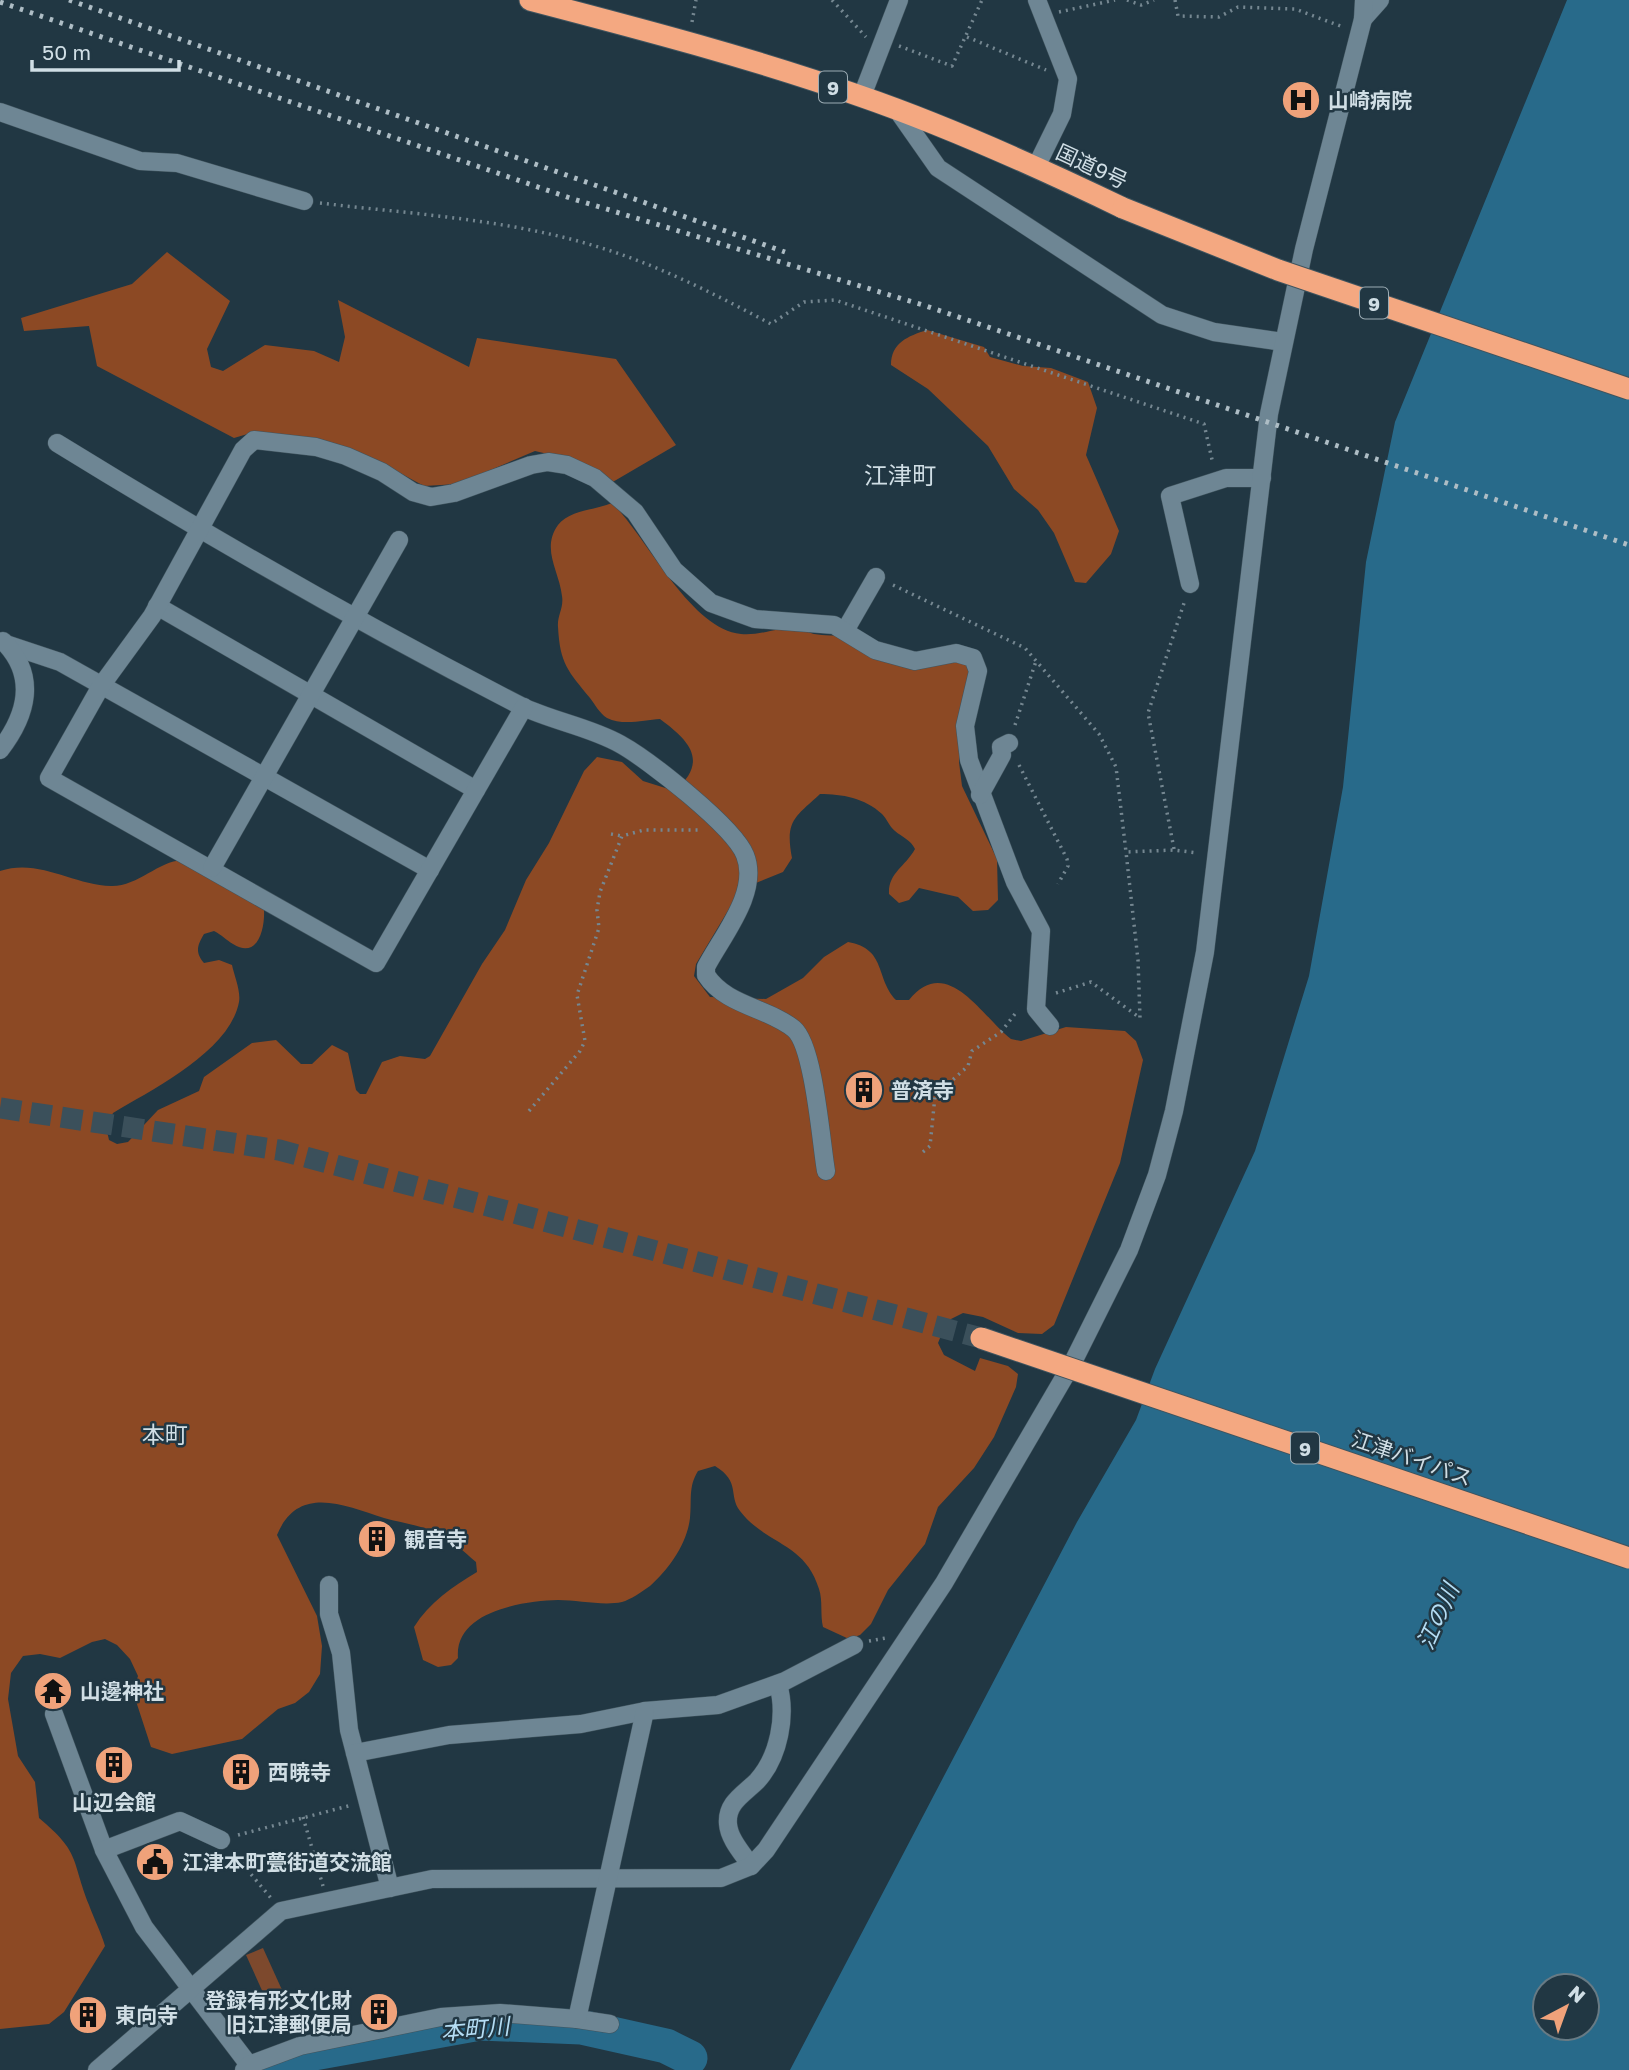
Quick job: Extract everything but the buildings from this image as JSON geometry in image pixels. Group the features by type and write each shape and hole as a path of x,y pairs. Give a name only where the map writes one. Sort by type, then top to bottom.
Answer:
{"highway":[{"name":"国道9号","path":"530,0 688,41 862,96 1036,167 1123,208 1278,270 1629,389"},
{"name":"江津バイパス","path":"981,1338 1429,1490"},
{"name":"江津バイパス","path":"1479,1507 1629,1558"}],"street":[{"path":"862,96 899,0"},
{"path":"97,2070 281,1910 327,1899 455,1878 722,1878 751,1866 908,1640 1072,1364 1129,1250 1157,1175 1174,1111 1205,952 1262,478 1283,342 1361,26 1364,0"},
{"path":"1361,26 1380,0"},
{"path":"1036,167 1062,114 1068,79 1040,8"},
{"path":"898,111 938,168 1163,315 1214,332 1283,342"},
{"path":"0,112 141,161 177,163 304,201"},
{"path":"524,707 376,963 49,778 102,686 158,606 243,450 260,439 316,447 346,456 382,472 413,492 431,497 454,493 531,465 557,463 595,478 618,496 635,512 685,583 711,603 755,619 834,625 846,629 875,650 908,660 927,660 956,653 973,658 978,671 965,726 969,760 1015,882 1041,931 1036,1003 1050,1026"},
{"path":"57,443 198,530 524,707 620,744 725,827 741,847 748,874 741,902 706,967 706,975 729,997 790,1026 799,1034 808,1055 826,1171"},
{"path":"1191,584 1170,496 1217,481 1262,478"},
{"path":"212,868 399,540"},
{"path":"846,629 876,577"},
{"path":"158,606 476,790"},
{"path":"3,641 60,662 430,870"},
{"path":"0,750 18,724 25,705 23,670 3,641"},
{"path":"980,795 1002,755 1001,747 1009,743"},
{"path":"1072,1364 1479,1507"},
{"path":"329,1585 329,1614 341,1653 349,1730 365,1801 390,1888"},
{"path":"355,1753 449,1735 581,1724 645,1712 718,1705 778,1685 854,1645"},
{"path":"751,1866 730,1834 728,1815 736,1800 762,1774 776,1746 782,1699 778,1685"},
{"path":"577,2019 645,1712"},
{"path":"54,1714 104,1850 144,1927 246,2068 300,2046 441,2017 500,2013 610,2024"},
{"path":"104,1850 180,1821 221,1840"}],"path":[{"path":"832,0 881,45 952,66 982,0"},
{"path":"1040,8 1115,0"},
{"path":"1126,0 1141,5 1154,0"},
{"path":"1175,0 1178,16 1219,18 1237,7 1295,9 1361,26"},
{"path":"967,37 1068,79"},
{"path":"304,201 518,228 596,246 674,276 771,324 804,302 835,300 1204,424 1217,481"},
{"path":"876,577 1025,648 1099,734 1116,767 1138,960 1140,1018 1091,982 1017,1010 1001,1032 972,1051 968,1066 935,1096 930,1146 923,1152"},
{"path":"1174,850 1148,713 1162,661 1191,584"},
{"path":"1036,661 1009,743 1024,781 1067,859 1068,866 1058,884"},
{"path":"611,834 622,836 644,830 719,831 725,827"},
{"path":"529,1111 580,1051 585,1041 577,995 599,928 600,892 622,836"},
{"path":"1126,852 1174,850 1217,856"},
{"path":"281,1910 259,1880 221,1840 365,1801"},
{"path":"303,1817 327,1899"}],"shaded area":[{"path":"167,252 230,301 207,349 211,367 223,371 265,345 314,351 339,362 345,337 338,300 469,367 477,338 616,359 676,445 611,483 569,459 535,451 458,484 424,486 374,459 258,431 234,438 97,366 89,326 24,331 21,318 132,284"},
{"path":"927,330 984,347 990,357 1023,366 1051,368 1088,382 1097,408 1086,455 1119,531 1111,554 1086,583 1075,582 1054,533 1038,510 1014,489 988,446 928,389 891,365 897,346 907,338"},
{"path":"612,503 687,599 704,616 722,628 748,634 799,628 814,634 847,636 867,654 972,661 959,762 962,786 997,859 998,900 988,910 973,911 958,897 919,888 909,900 899,903 889,894 889,887 894,875 915,849 913,846 893,829 882,814 868,804 845,796 820,794 794,821 790,836 792,858 783,872 741,889 696,964 694,976 710,997 766,999 803,978 824,957 848,942 869,951 875,958 885,983 896,1000 909,1000 923,987 937,983 951,986 964,994 1011,1039 1021,1041 1066,1027 1125,1031 1136,1041 1143,1060 1120,1163 1054,1325 1042,1334 1018,1333 983,1317 963,1313 947,1321 938,1343 944,1355 975,1371 980,1358 1008,1366 1018,1374 1016,1387 994,1437 974,1468 938,1507 925,1544 888,1590 871,1624 860,1635 849,1639 823,1627 820,1594 813,1574 795,1553 761,1531 740,1511 731,1483 715,1466 698,1471 692,1488 690,1518 685,1537 670,1564 650,1586 622,1602 543,1601 510,1606 493,1612 467,1629 460,1642 458,1658 451,1665 438,1667 423,1660 414,1627 442,1596 477,1572 476,1562 447,1539 424,1528 338,1504 323,1502 297,1509 286,1519 277,1535 317,1616 322,1646 320,1674 309,1692 295,1703 278,1709 242,1739 172,1754 151,1747 133,1692 138,1676 130,1659 117,1645 105,1639 92,1642 60,1658 40,1654 23,1656 11,1673 8,1699 18,1756 35,1782 39,1818 62,1840 73,1857 105,1946 64,2012 49,2024 0,2029 0,871 28,868 111,886 131,882 169,863 187,861 217,875 264,910 261,933 249,948 233,944 214,931 204,934 198,949 204,963 219,960 232,965 239,998 233,1020 221,1037 188,1067 113,1113 106,1127 109,1140 117,1144 128,1142 158,1110 199,1091 204,1077 252,1043 276,1040 301,1064 312,1064 332,1045 348,1053 356,1090 360,1094 366,1094 382,1062 400,1056 425,1059 430,1056 482,964 505,930 526,880 549,843 584,771 597,757 622,762 643,781 675,791 691,770 692,752 671,727 660,719 627,722 607,718 576,681 563,659 558,627 562,600 552,560 553,534 558,525 569,516"},
{"path":"263,1948 287,2001 270,2008 246,1955"}],"water":[{"name":"江の川","path":"1567,0 1629,0 1629,2070 790,2070 1077,1522 1136,1420 1155,1369 1255,1151 1309,976 1343,787 1366,562 1395,422"}],"waterway":[{"name":"本町川","path":"260,2070 303,2055 480,2023 581,2027 666,2046 690,2058"}],"tunnel":[{"path":"0,1108 279,1150 981,1338"}],"railway":[{"path":"69,0 785,252"},
{"path":"0,2 570,198 926,306 1629,545"}],"place":[{"name":"山崎病院","path":"1301,100"},
{"name":"普済寺","path":"864,1090"},
{"name":"観音寺","path":"377,1539"},
{"name":"山邊神社","path":"53,1691"},
{"name":"山辺会館","path":"114,1765"},
{"name":"西暁寺","path":"241,1772"},
{"name":"江津本町甍街道交流館","path":"155,1862"},
{"name":"登録有形文化財 旧江津郵便局","path":"379,2012"},
{"name":"東向寺","path":"88,2015"}],"district":[{"name":"江津町","path":"900,474"},
{"name":"本町","path":"165,1434"}]}
